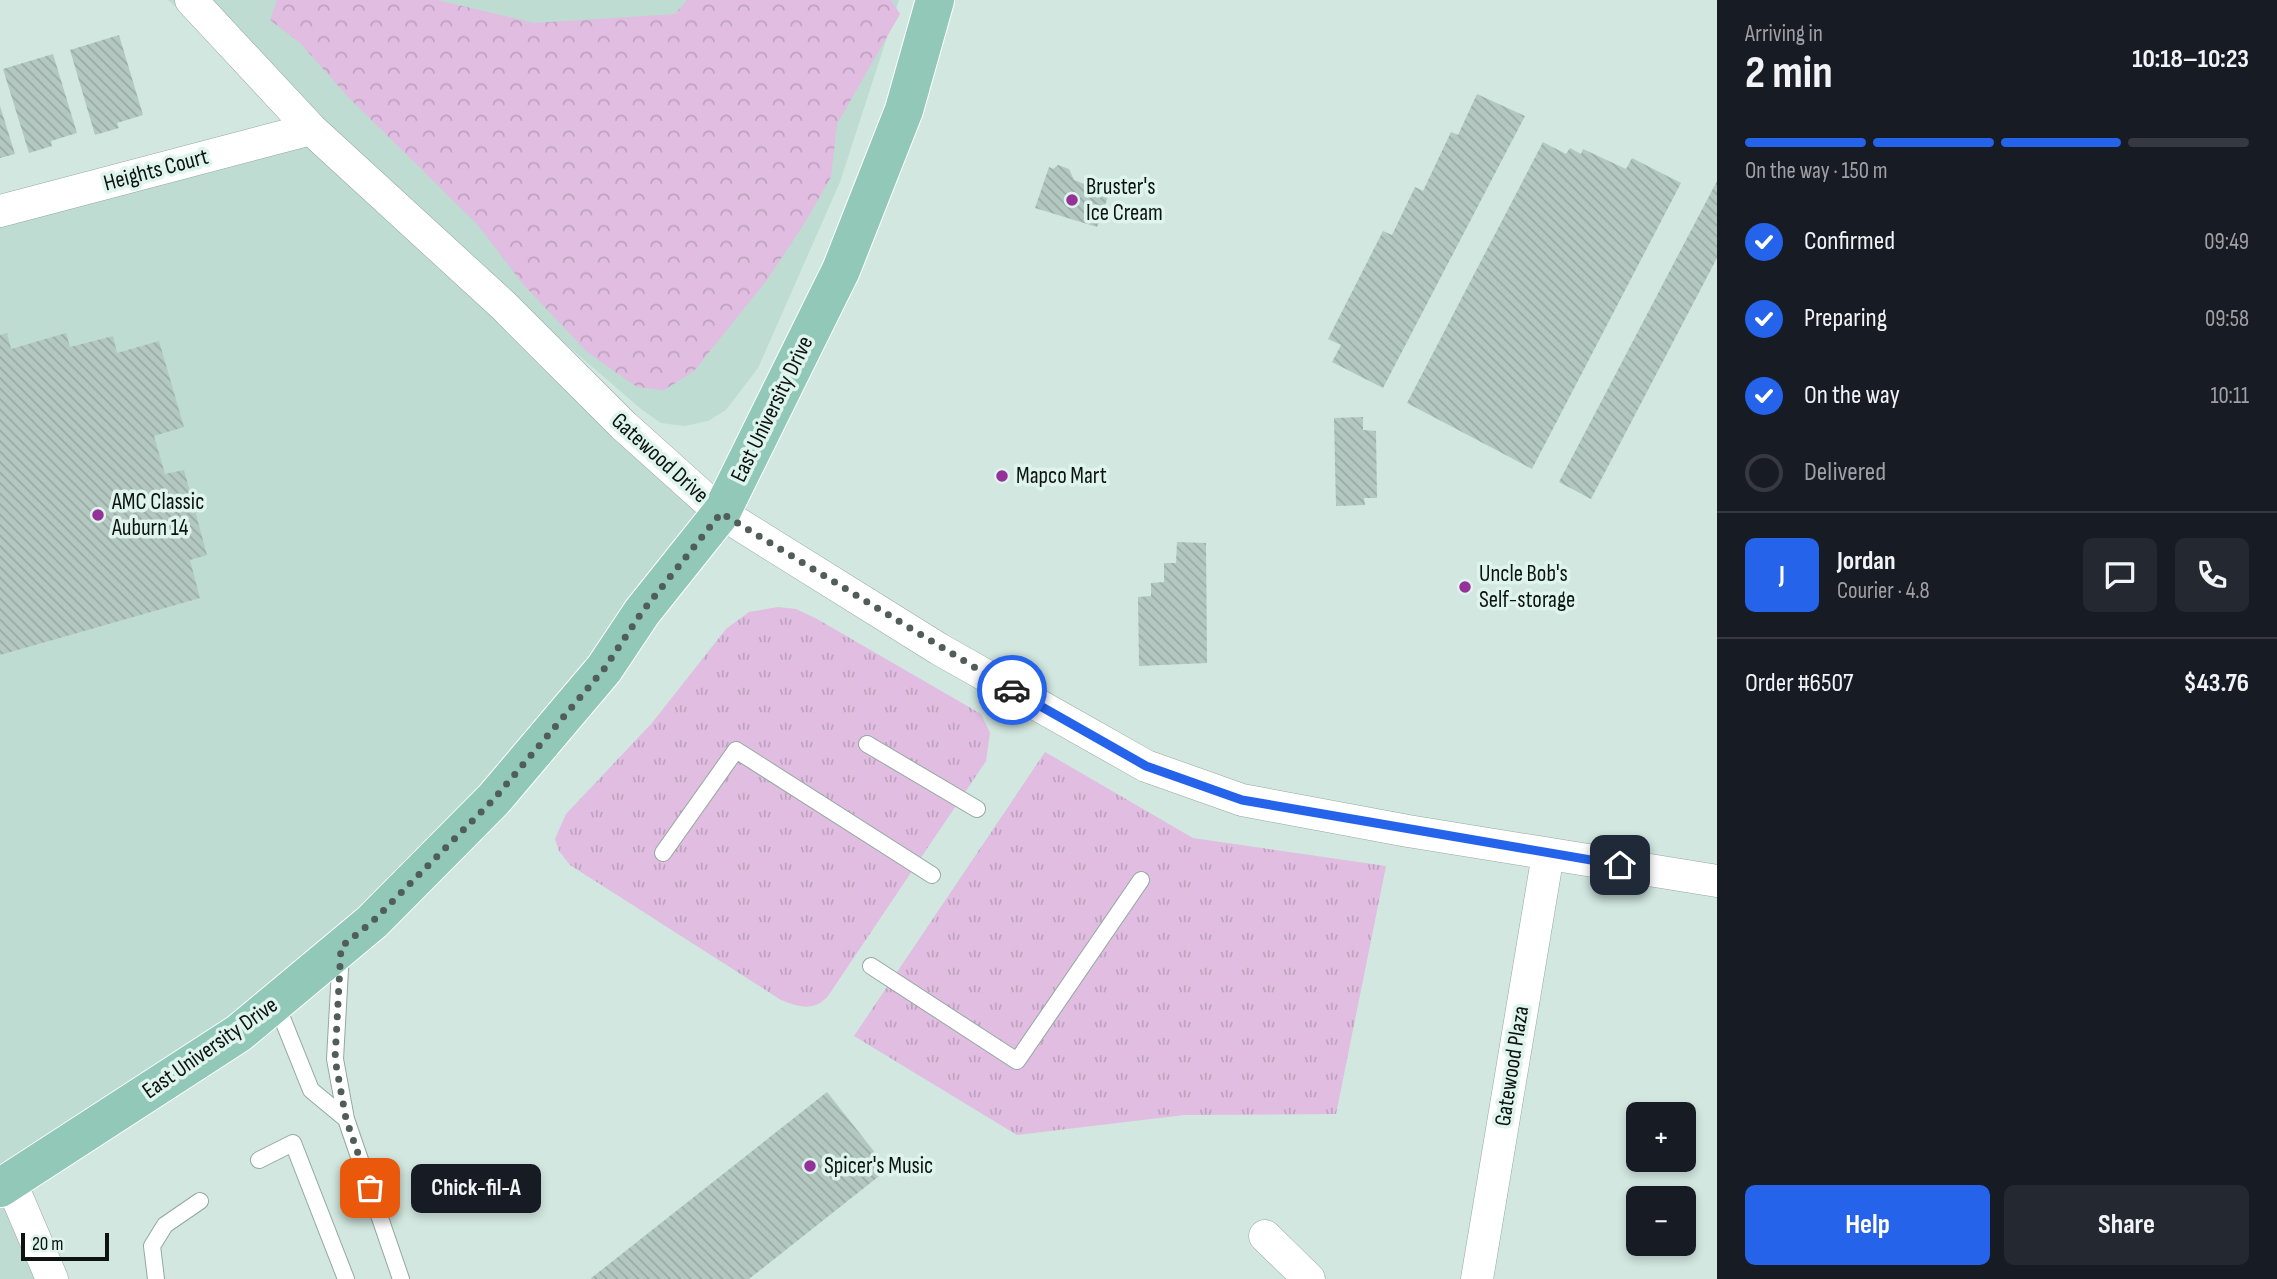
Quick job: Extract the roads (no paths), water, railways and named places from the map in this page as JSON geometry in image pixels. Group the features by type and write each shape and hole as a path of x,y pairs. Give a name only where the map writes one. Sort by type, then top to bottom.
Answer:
{"main road":[{"name":"East University Drive","path":"6,1185 239,1033 372,922 494,799 604,669 642,612 721,513 841,270 904,110 935,0"}],"street":[{"name":"Gatewood Drive","path":"191,0 311,129 504,306 623,425 721,513 939,649 1146,766 1242,800 1717,881"},
{"name":"Heights Court","path":"0,211 311,129"},
{"name":"Gatewood Plaza","path":"1477,1279 1548,853"},
{"path":"6,1185 52,1279"},
{"path":"1265,1236 1310,1279"}],"lane":[{"path":"867,744 977,809"},
{"path":"663,853 736,750 932,875"},
{"path":"871,966 1017,1061 1141,880"},
{"path":"341,947 335,1059 346,1119 401,1279"},
{"path":"275,1003 311,1090 346,1119"},
{"path":"259,1160 293,1143 346,1279"},
{"path":"156,1279 152,1246 165,1225 200,1201"}],"place":[{"name":"Bruster's Ice Cream","path":"1072,200"},
{"name":"Mapco Mart","path":"1002,476"},
{"name":"AMC Classic Auburn 14","path":"98,515"},
{"name":"Uncle Bob's Self-storage","path":"1465,587"},
{"name":"Spicer's Music","path":"810,1166"},
{"name":"Chick-fil-A","path":"370,1188"}]}
